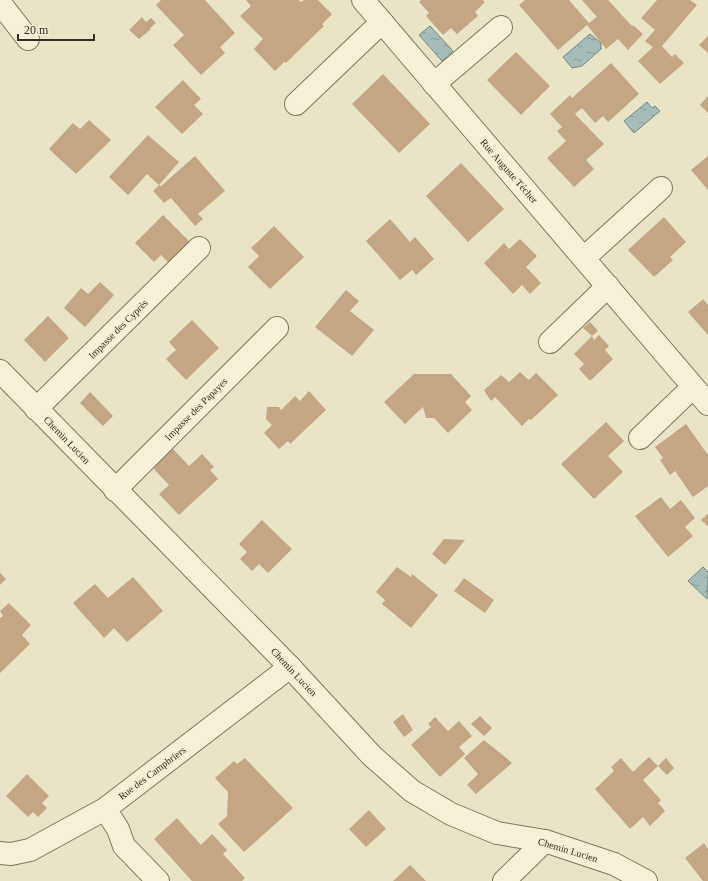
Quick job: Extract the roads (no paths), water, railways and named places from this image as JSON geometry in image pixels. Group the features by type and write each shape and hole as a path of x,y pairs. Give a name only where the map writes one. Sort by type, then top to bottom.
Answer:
{"street":[{"name":"Rue Auguste Técher","path":"363,0 708,404"},
{"path":"0,3 28,39"},
{"path":"296,104 382,22"},
{"path":"434,84 501,27"},
{"path":"584,258 661,188"},
{"name":"Impasse des Cyprès","path":"36,409 199,248"},
{"path":"550,342 608,286"},
{"name":"Impasse des Papayes","path":"115,490 277,328"},
{"name":"Chemin Lucien","path":"0,371 290,667 372,756 412,791 451,814 497,833 545,841 614,864 646,881"},
{"path":"640,438 693,387"},
{"name":"Rue des Camphriers","path":"0,853 11,854 30,850 105,809 290,667"},
{"path":"105,809 118,830 124,846 158,881"},
{"path":"504,881 545,841"}],"water":[{"path":"430,26 453,51 442,61 419,35"},
{"path":"590,34 601,43 601,49 582,66 572,68 563,57"},
{"path":"647,102 652,108 655,106 660,111 634,133 624,121"},
{"path":"703,567 708,572 707,599 688,581"}]}
